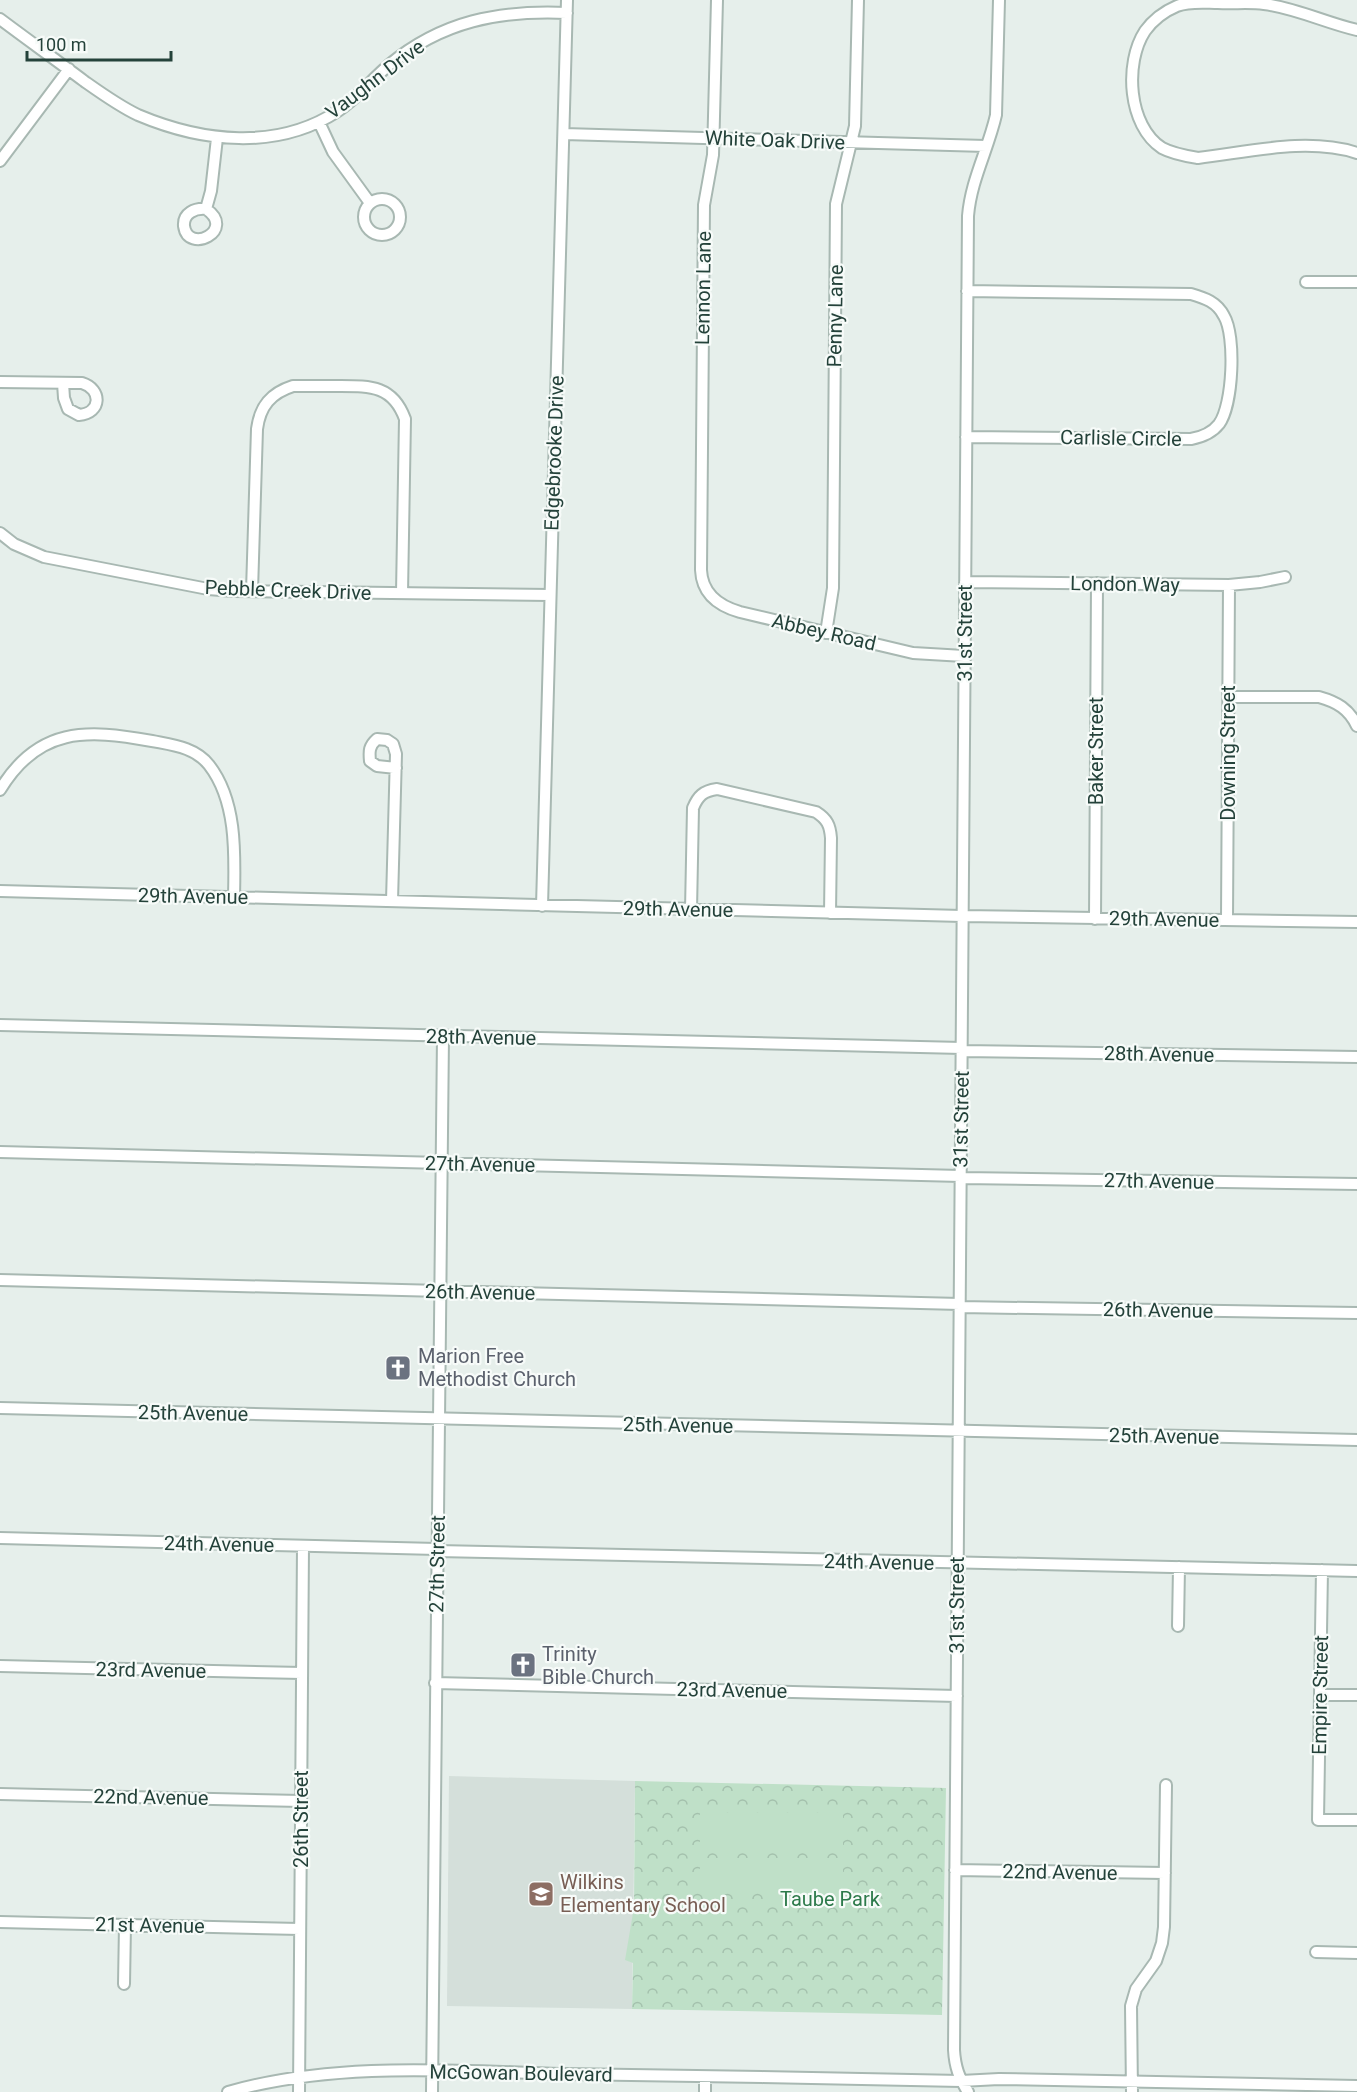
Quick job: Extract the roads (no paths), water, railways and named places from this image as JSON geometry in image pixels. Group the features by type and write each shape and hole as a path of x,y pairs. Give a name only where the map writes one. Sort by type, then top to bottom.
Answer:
{"street":[{"name":"Edgebrooke Drive","path":"542,906 567,0"},
{"name":"Lennon Lane","path":"701,576 704,205 713,155 717,0"},
{"name":"Penny Lane","path":"826,633 833,588 836,204 855,126 858,0"},
{"path":"986,146 996,115 999,0"},
{"path":"1357,30 1265,4 1179,5 1158,16 1145,32 1136,53 1133,74 1133,99 1138,118 1147,134 1162,148 1182,156 1197,158 1316,145 1357,153"},
{"name":"Vaughn Drive","path":"0,19 110,99 137,114 176,128 217,138 264,138 292,132 319,122 339,111 357,97 387,66 407,51 450,28 474,20 515,12 567,13"},
{"path":"0,161 69,69"},
{"path":"319,122 333,152 370,203"},
{"name":"White Oak Drive","path":"564,134 986,146"},
{"path":"206,209 211,191 217,138"},
{"name":"31st Street","path":"968,2092 956,2067 954,2050 966,437 969,199 986,146"},
{"path":"1306,282 1357,282"},
{"name":"Carlisle Circle","path":"966,437 1191,440 1205,435 1218,425 1227,410 1230,392 1231,334 1224,315 1210,300 1191,294 968,291"},
{"path":"0,382 63,383"},
{"path":"252,591 257,429 262,408 274,395 293,386 371,386 391,396 405,419 402,593"},
{"name":"Pebble Creek Drive","path":"0,533 14,544 44,556 208,589 550,595"},
{"name":"Abbey Road","path":"701,576 704,586 713,599 724,607 913,653 964,656"},
{"name":"London Way","path":"965,582 1229,585 1285,578"},
{"name":"Baker Street","path":"1095,919 1097,583"},
{"name":"Downing Street","path":"1227,920 1229,585"},
{"path":"1229,697 1319,697 1344,707 1357,726"},
{"path":"0,790 17,765 30,754 56,740 72,736 88,733 113,734 180,746 207,762 223,790 233,837 234,897"},
{"path":"392,901 396,768"},
{"path":"691,910 693,808 705,791 717,789 816,812 825,818 831,827 830,913"},
{"name":"29th Avenue","path":"0,891 691,910 1357,922"},
{"name":"28th Avenue","path":"0,1025 1357,1057"},
{"name":"27th Street","path":"432,2092 443,1036"},
{"name":"27th Avenue","path":"0,1152 961,1177 1357,1184"},
{"name":"26th Avenue","path":"0,1280 960,1306 1357,1313"},
{"name":"25th Avenue","path":"0,1408 1357,1440"},
{"name":"24th Avenue","path":"0,1538 958,1564 1357,1570"},
{"name":"26th Street","path":"299,2092 303,1546"},
{"path":"1178,1626 1179,1567"},
{"name":"Empire Street","path":"1322,1570 1318,1820 1357,1820"},
{"name":"23rd Avenue","path":"0,1666 302,1673"},
{"name":"23rd Avenue","path":"435,1683 957,1696"},
{"path":"1320,1695 1357,1695"},
{"path":"1132,2087 1131,2006 1136,1989 1156,1961 1162,1943 1166,1785"},
{"name":"22nd Avenue","path":"0,1794 301,1801"},
{"name":"22nd Avenue","path":"955,1870 1165,1873"},
{"name":"21st Avenue","path":"0,1922 300,1929"},
{"path":"124,1984 125,1925"},
{"path":"1316,1952 1357,1953"},
{"name":"McGowan Boulevard","path":"228,2092 261,2082 299,2076 433,2071 961,2081 999,2079 1132,2087 1357,2086"},
{"path":"705,2077 705,2092"}],"place":[{"name":"Marion Free Methodist Church","path":"398,1368"},
{"name":"Trinity Bible Church","path":"523,1665"},
{"name":"Wilkins Elementary School","path":"541,1894"}],"park label":[{"name":"Taube Park","path":"830,1899"}]}
